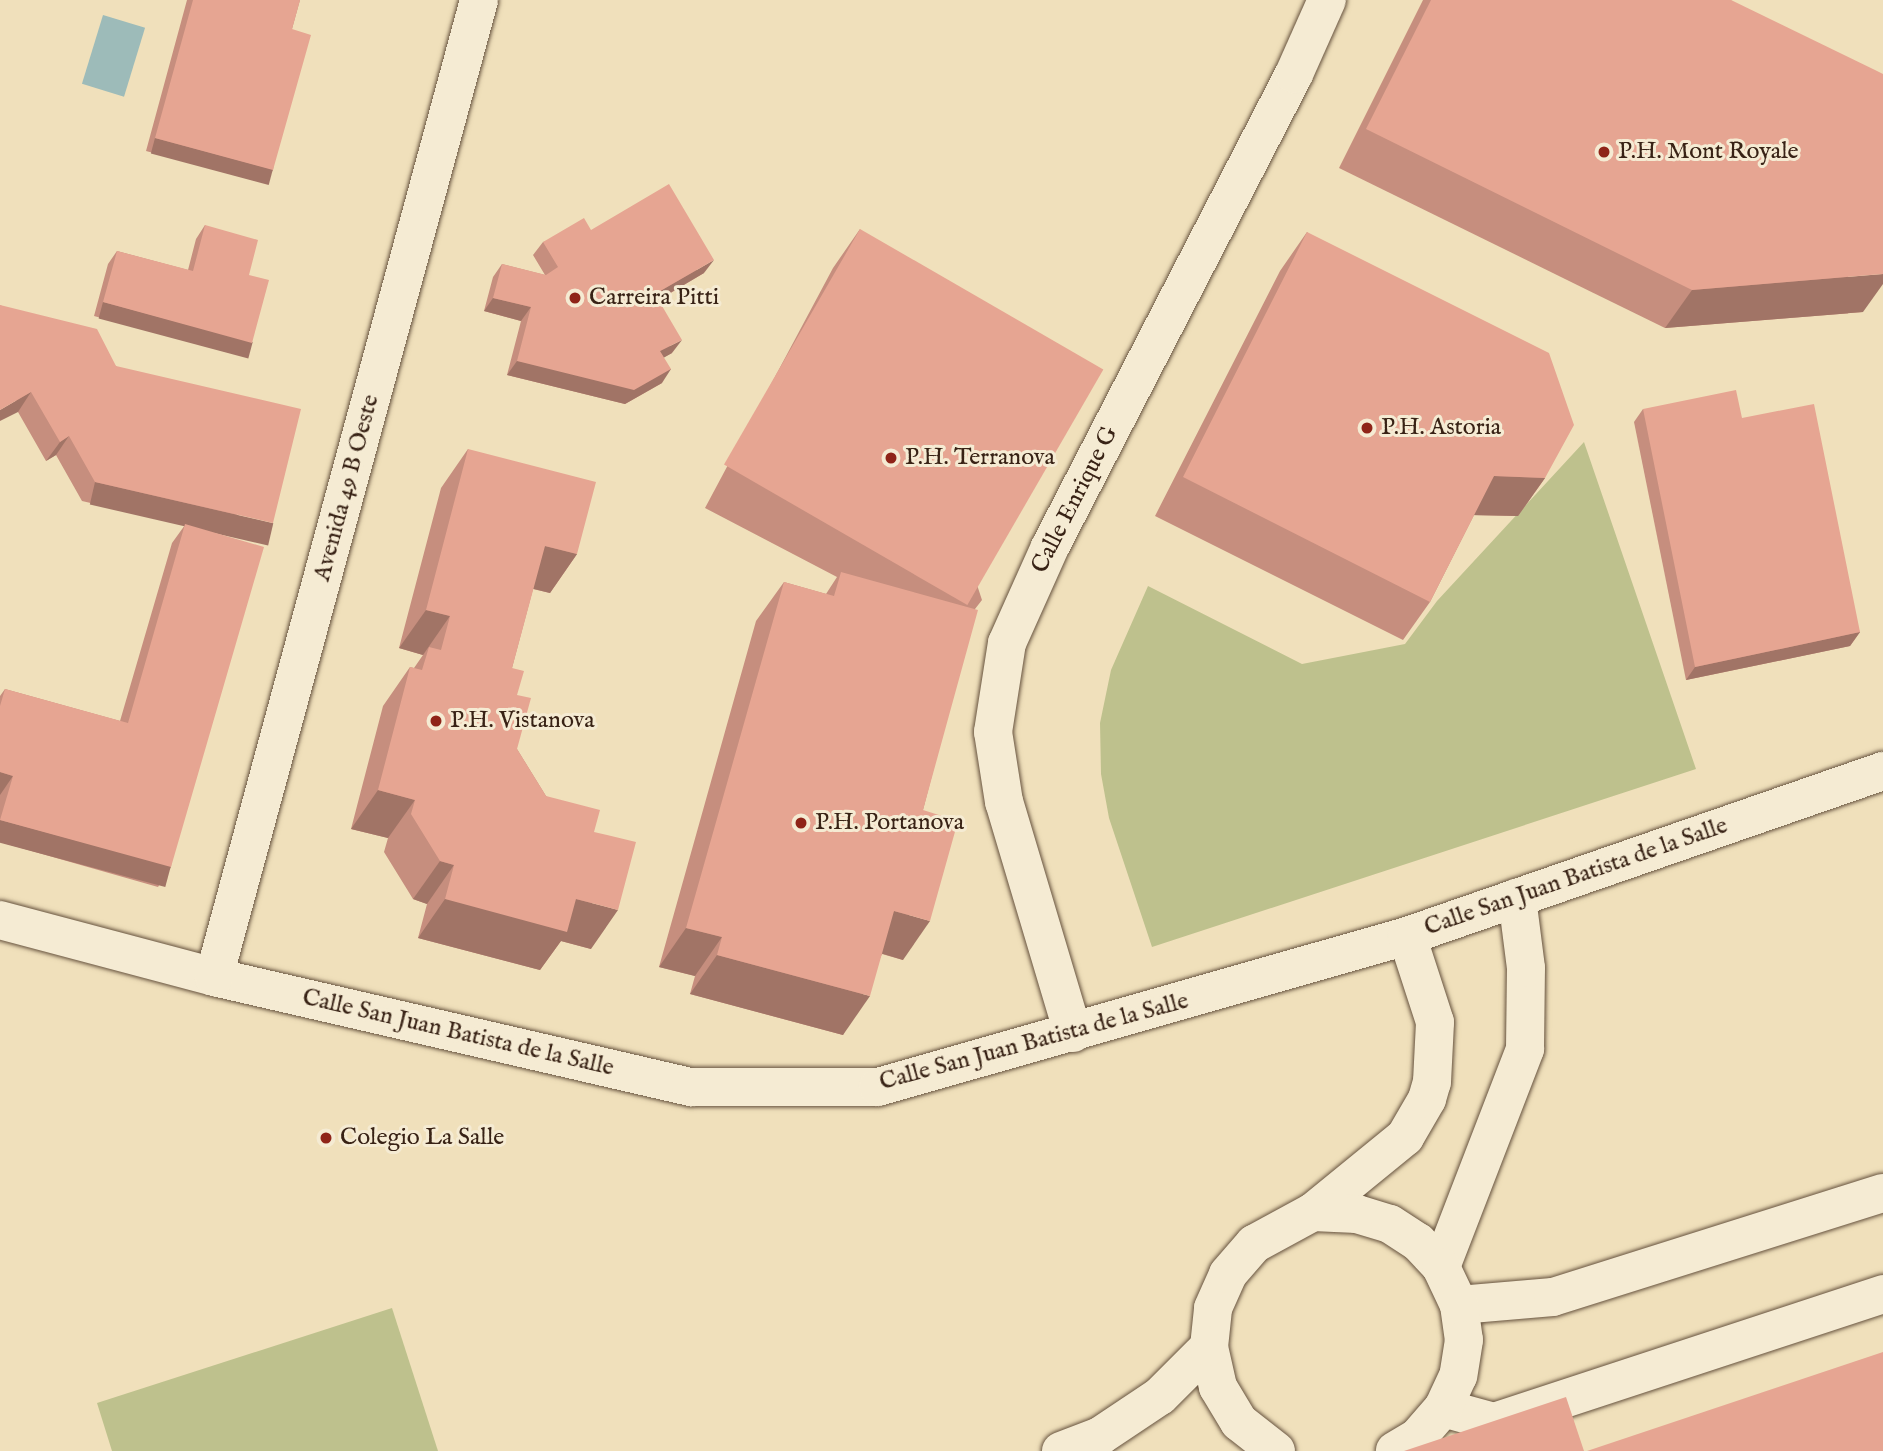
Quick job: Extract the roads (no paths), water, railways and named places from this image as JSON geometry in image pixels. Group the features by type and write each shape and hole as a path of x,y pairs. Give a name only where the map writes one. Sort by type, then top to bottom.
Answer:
{"street":[{"name":"Avenida 49 B Oeste","path":"214,977 479,0"},
{"name":"Calle Enrique G","path":"1073,1033 1004,802 993,732 1007,643 1050,547 1294,74 1327,0"},
{"name":"Calle San Juan Batista de la Salle","path":"0,920 214,977 691,1087 878,1087 1407,936 1883,771"},
{"path":"1441,1266 1525,1049 1526,968 1517,898"},
{"path":"1271,1450 1239,1422 1225,1399 1209,1347 1213,1308 1228,1274 1254,1244 1313,1212 1405,1137 1427,1099 1433,1082 1435,1022 1407,936"},
{"path":"1459,1306 1553,1297 1883,1193"},
{"path":"1313,1212 1357,1214 1390,1224 1418,1242 1441,1266 1459,1306 1464,1340 1458,1376 1443,1408 1418,1437 1395,1451"},
{"path":"1443,1408 1494,1422 1883,1294"},
{"path":"1060,1451 1100,1436 1160,1396 1209,1347"}],"water":[{"path":"103,15 145,28 124,97 82,84"}],"place":[{"name":"P.H. Mont Royale","path":"1604,152"},
{"name":"Carreira Pitti","path":"575,298"},
{"name":"P.H. Astoria","path":"1367,428"},
{"name":"P.H. Terranova","path":"891,458"},
{"name":"P.H. Vistanova","path":"436,721"},
{"name":"P.H. Portanova","path":"801,823"},
{"name":"Colegio La Salle","path":"326,1138"}]}
